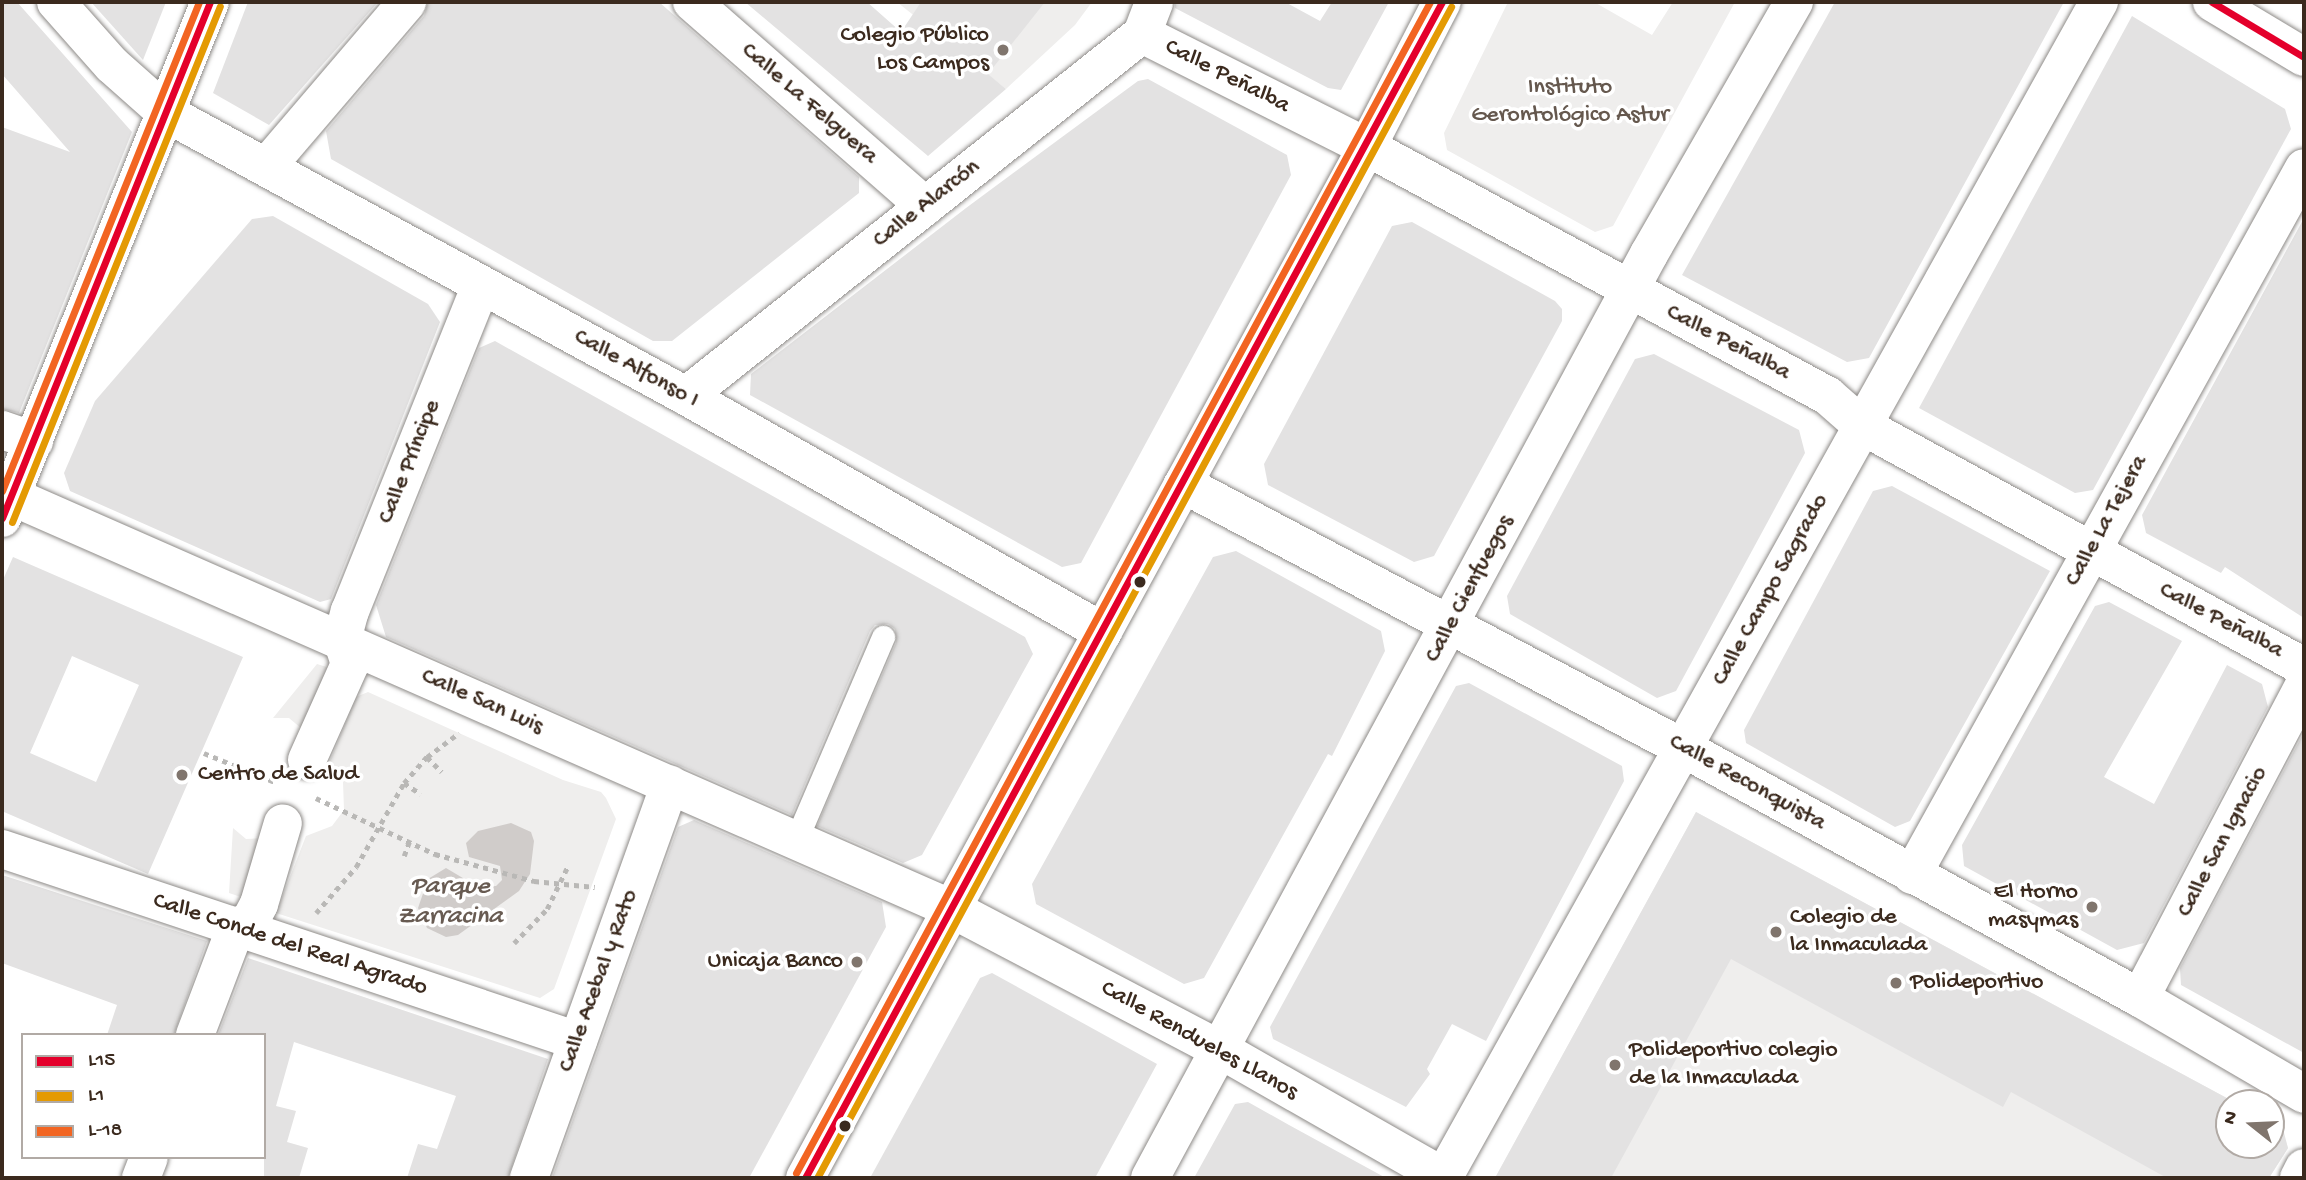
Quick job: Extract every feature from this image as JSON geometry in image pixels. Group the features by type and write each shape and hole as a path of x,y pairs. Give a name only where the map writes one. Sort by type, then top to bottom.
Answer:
{"street":[{"name":"Calle Alfonso I","path":"56,2 112,65 166,113 268,165 686,396 1103,632"},
{"path":"6,507 18,436 166,113 210,2"},
{"path":"268,165 407,2"},
{"name":"Calle La Felguera","path":"692,2 925,206"},
{"path":"804,1178 1367,147 1442,2"},
{"name":"Calle Cienfuegos","path":"1150,1178 1630,291 1794,2"},
{"name":"Calle Campo Sagrado","path":"1444,1178 2099,2"},
{"path":"2221,4 2304,57"},
{"name":"Calle Alarcón","path":"686,396 925,206 1148,18"},
{"name":"Calle Peñalba","path":"1148,18 1367,147 1828,396 1861,425 2304,667"},
{"name":"Calle La Tejera","path":"1912,875 2304,168"},
{"name":"Calle Príncipe","path":"342,640 481,285"},
{"name":"Calle Reconquista","path":"1184,484 1683,748 2140,998 2304,1094"},
{"name":"Calle San Luis","path":"6,507 342,640 952,909"},
{"path":"196,1033 236,927 250,921 259,904 294,791 350,664 342,640"},
{"name":"Calle San Ignacio","path":"2140,998 2304,685"},
{"name":"Calle Acebal y Rato","path":"528,1178 670,785"},
{"name":"Calle Conde del Real Agrado","path":"2,849 578,1041"},
{"name":"Calle Rendueles Llanos","path":"952,909 1221,1050 1444,1178"},
{"path":"141,1178 148,1159"},
{"path":"2299,1178 2304,1168"}],"lane":[{"path":"796,840 883,637"}],"path":[{"path":"306,922 340,889 404,783 427,757 468,727"},
{"path":"204,753 409,842 499,873 560,886 599,887"},
{"path":"427,757 442,772"},
{"path":"404,783 421,794"},
{"path":"404,856 409,842"},
{"path":"514,943 541,918 560,886 568,866"}],"shaded area":[{"name":"Colegio Público Los Campos","path":"897,2 1092,2 1075,25 1006,89"},
{"name":"Instituto Gerontológico Astur","path":"1508,2 1594,2 1652,35 1673,2 1735,2 1613,226 1595,232 1447,150 1444,133"},
{"path":"317,664 333,669 302,729 289,718 273,718"},
{"path":"368,692 563,780 601,792 606,798 616,819 554,989 540,998 276,913 306,836 332,826 344,810 343,782 330,761 356,697"},
{"name":"Colegio de la Inmaculada","path":"1696,812 2215,1092 2215,1159 2281,1159 2269,1178 1495,1178"},
{"path":"233,828 246,839 265,838 250,900 229,893"}],"water":[{"name":"Parque Zarracina","path":"511,823 531,832 534,841 530,874 519,891 458,935 446,937 427,928 418,908 428,879 446,868 478,887 496,886 502,880 500,866 469,857 466,843 478,831"}],"building":[{"path":"2,2 17,2 132,132 19,413 2,409 2,127 70,152 2,74"},
{"path":"91,2 166,2 143,60"},
{"path":"248,2 378,2 269,125 213,93"},
{"path":"428,2 659,2 859,177 859,193 672,341 653,341 331,159 326,131 424,16"},
{"path":"745,2 867,2 901,32 921,2 1045,2 988,74 1006,89 928,156"},
{"path":"1175,2 1285,2 1320,21 1332,2 1389,2 1341,90 1328,88 1175,8"},
{"path":"1835,2 2064,2 1869,358 1847,362 1682,275"},
{"path":"2132,16 2285,109 2291,129 2093,490 2075,493 1919,408"},
{"path":"1148,79 1287,155 1291,175 1081,563 1062,567 750,395 751,374 966,208 1138,81"},
{"path":"273,216 428,304 440,322 331,599 320,602 70,491 64,473 95,401 252,219"},
{"path":"2304,218 2304,618 2225,567 2221,573 2146,533 2142,515"},
{"path":"1412,222 1555,301 1562,309 1562,321 1434,556 1414,562 1268,485 1264,464 1392,226"},
{"path":"495,341 1025,637 1033,654 922,855 903,863 817,826 896,643 895,629 888,624 875,625 870,631 792,815 386,637 376,605 479,348"},
{"path":"1654,354 1799,430 1805,453 1676,691 1657,698 1510,614 1507,596 1635,359"},
{"path":"1892,486 2050,571 1910,821 1895,827 1746,743 1744,730 1873,491"},
{"path":"1236,551 1381,631 1385,651 1332,756 1328,754 1204,978 1184,984 1036,904 1032,884 1213,557"},
{"path":"13,557 243,657 148,874 4,812 2,817 2,582","holes":["72,656 139,685 96,782 30,753"]},
{"path":"2109,602 2182,641 2104,777 2154,804 2227,665 2262,684 2268,707 2144,943 2117,950 1964,866 1962,845 2095,606"},
{"path":"1469,683 1622,766 1624,781 1486,1041 1452,1024 1427,1069 1430,1074 1406,1107 1273,1039 1270,1027 1456,686"},
{"path":"2304,732 2304,1053 2181,985 2180,968"},
{"name":"Colegio de la Inmaculada","path":"1696,812 2215,1092 2215,1159 2281,1159 2269,1178 2167,1178 2011,1092 2003,1107 1731,959 1611,1178 1495,1178"},
{"path":"694,820 882,902 886,927 749,1178 552,1178 678,827"},
{"path":"2,875 207,941 175,1033 108,1033 117,1005 2,963"},
{"path":"248,958 548,1059 508,1178 407,1178 418,1144 437,1149 456,1096 294,1042 276,1106 296,1111 287,1142 308,1148 299,1178 264,1178 266,1033 219,1033"},
{"path":"992,973 1157,1064 1095,1178 870,1178 980,978"},
{"path":"1248,1102 1386,1178 1194,1178 1235,1104"}],"transit line":[{"name":"L-18","path":"2,491 199,2"},
{"name":"L15","path":"2,518 210,2"},
{"name":"L-18","path":"796,1173 1430,2"},
{"name":"L15","path":"805,1178 1442,2"},
{"name":"L15","path":"2212,2 2304,57"},
{"name":"L1","path":"12,522 220,6"},
{"name":"L1","path":"817,1178 1451,7"}],"place":[{"name":"Colegio Público Los Campos","path":"1003,50"},
{"name":"Centro de Salud","path":"182,775"},
{"name":"El Horno masymas","path":"2092,907"},
{"name":"Colegio de la Inmaculada","path":"1776,932"},
{"name":"Unicaja Banco","path":"857,962"},
{"name":"Polideportivo","path":"1896,983"},
{"name":"Polideportivo colegio de la Inmaculada","path":"1615,1065"}]}
